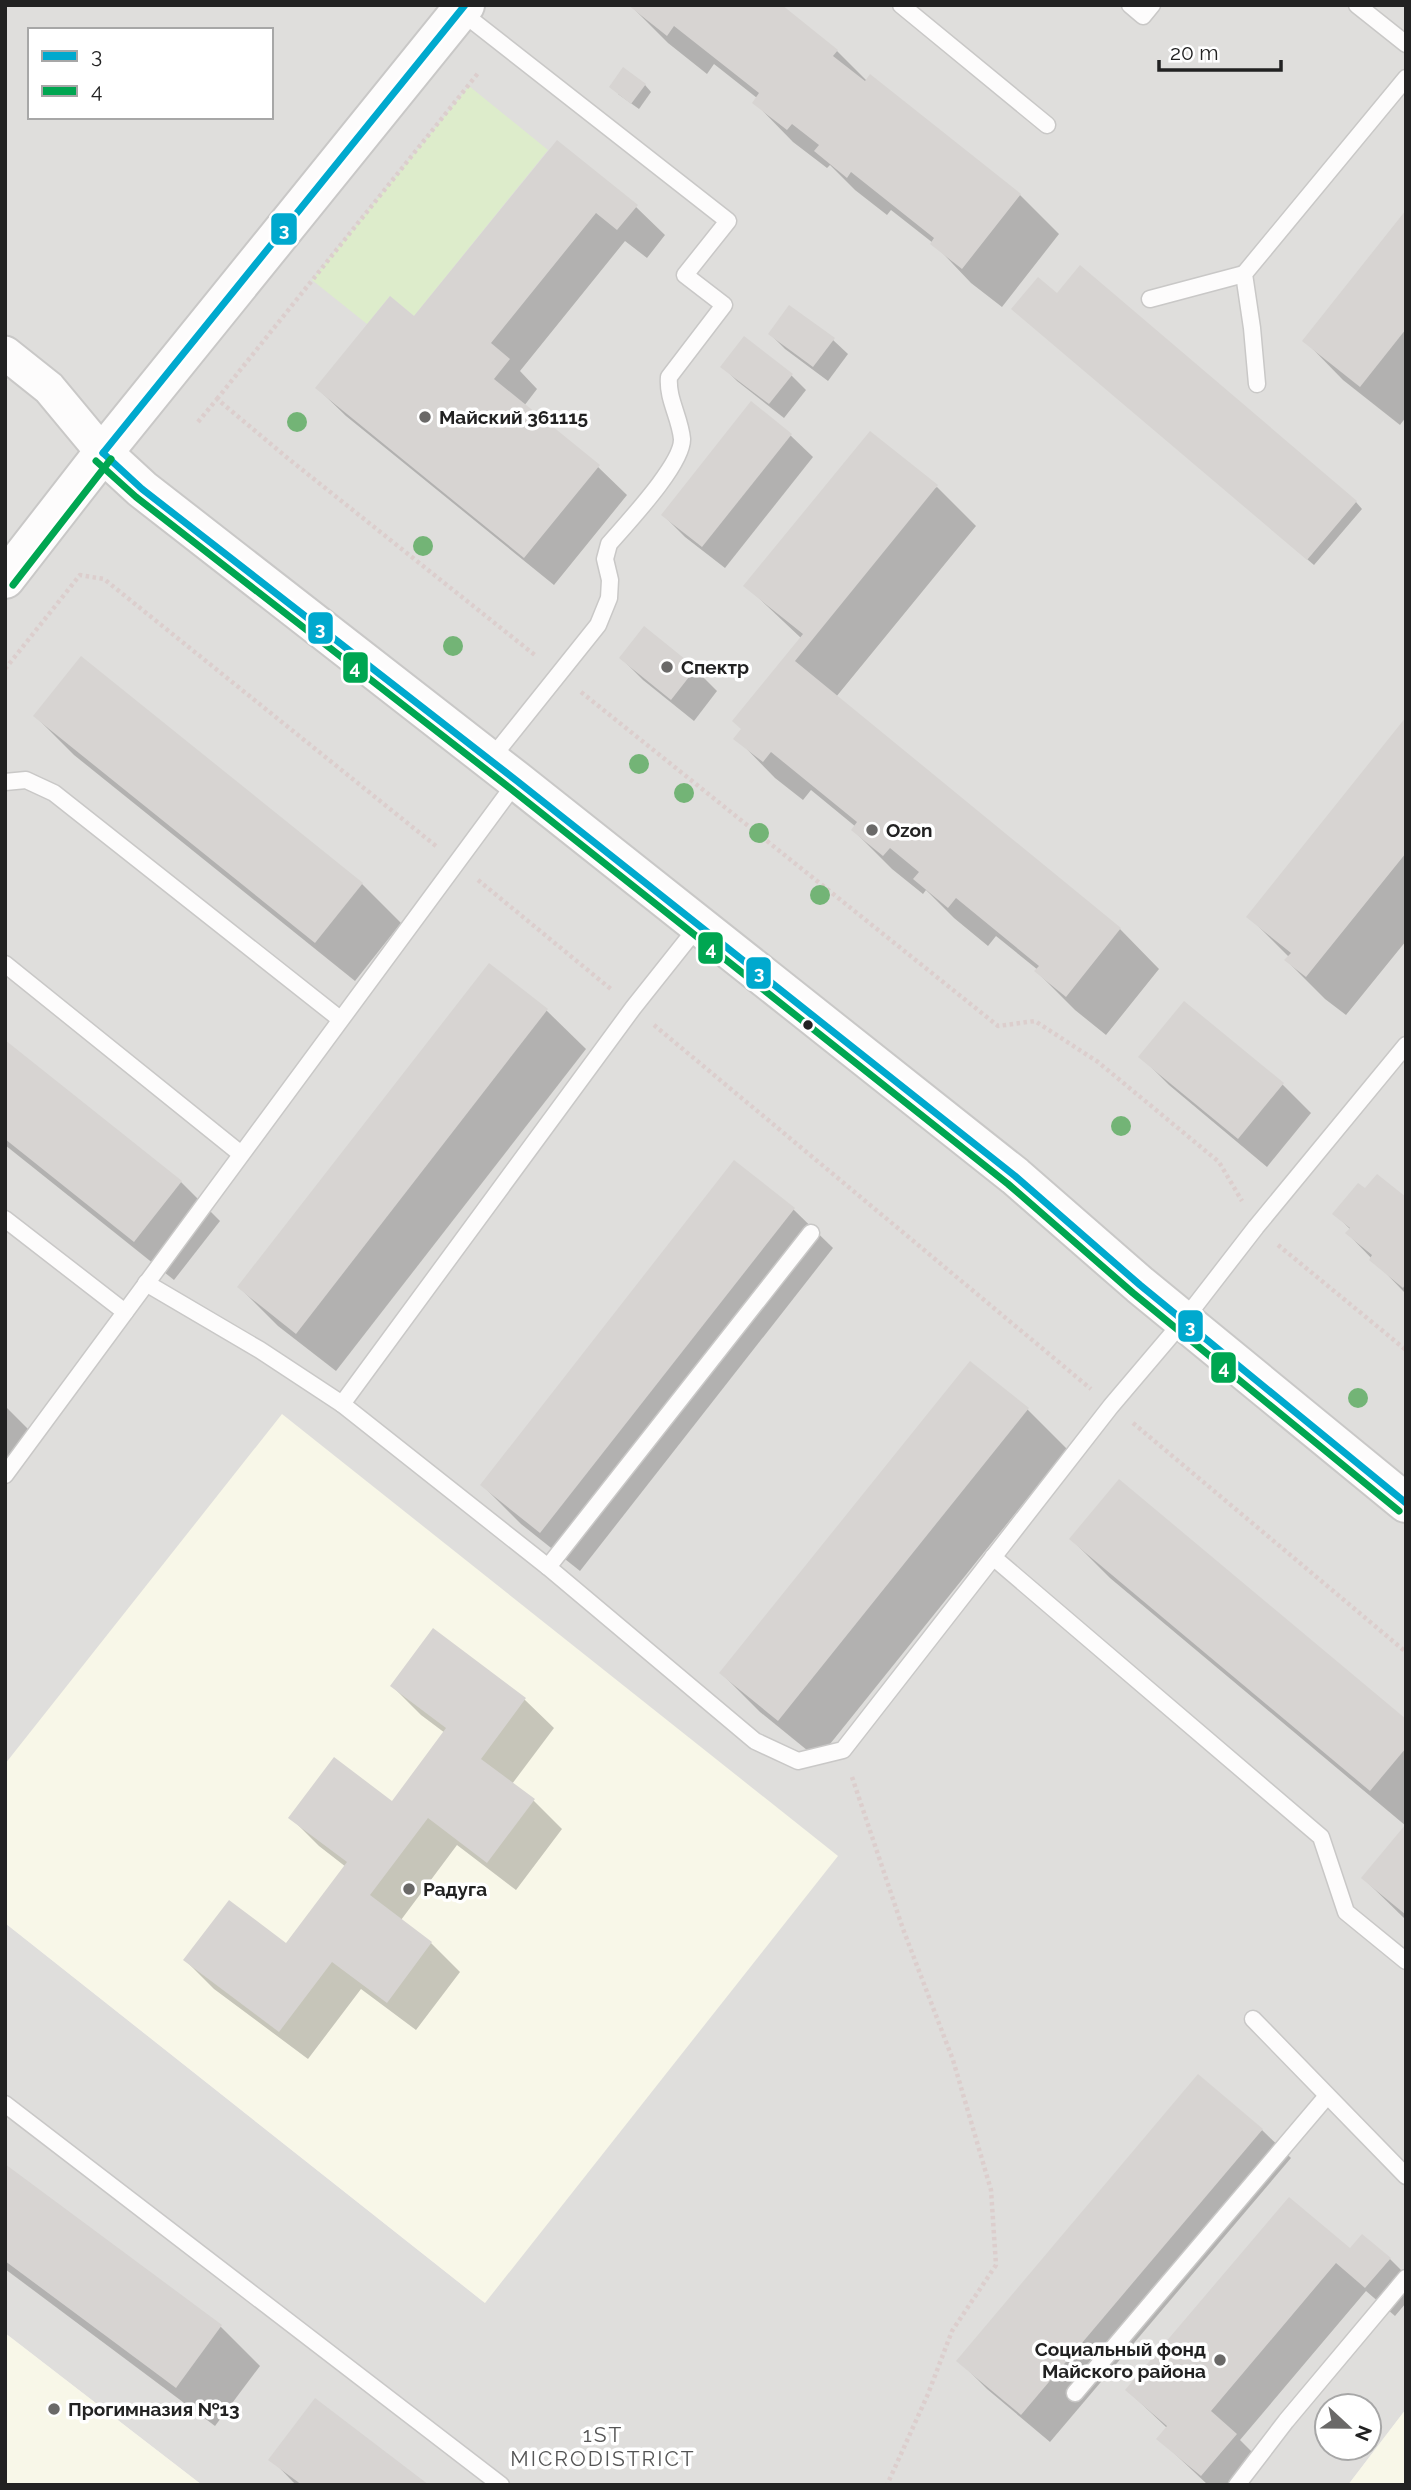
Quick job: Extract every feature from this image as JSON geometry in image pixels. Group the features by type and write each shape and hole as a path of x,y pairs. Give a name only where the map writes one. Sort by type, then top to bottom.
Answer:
{"street":[{"path":"5,579 103,453 462,8"},
{"path":"5,353 49,388 103,453 142,489 503,770 1015,1176 1406,1503"}],"lane":[{"path":"901,5 1047,125"},
{"path":"1130,5 1143,16 1152,5"},
{"path":"1357,5 1406,44"},
{"path":"5,1475 457,863 503,770 558,674 597,625 609,598 610,580 605,559 609,544 674,464 682,448 681,428 668,391 669,377 724,305 685,275 728,221 462,8"},
{"path":"1150,299 1244,274 1406,78"},
{"path":"1244,274 1256,384"},
{"path":"5,782 26,780 54,793 340,1019"},
{"path":"342,1404 634,1008 699,925"},
{"path":"5,964 241,1154"},
{"path":"146,1283 260,1350 342,1404 548,1567 755,1741 798,1760 843,1750 1111,1406 1184,1320 1256,1227 1406,1045"},
{"path":"5,1219 125,1312"},
{"path":"548,1567 811,1233"},
{"path":"993,1557 1321,1837 1346,1912 1406,1961"},
{"path":"1253,2019 1406,2176"},
{"path":"1075,2393 1327,2096"},
{"path":"5,2104 501,2485"},
{"path":"1237,2485 1286,2421 1406,2278"}],"path":[{"path":"198,422 479,72"},
{"path":"217,399 998,1026 1035,1021 1098,1062 1219,1162 1256,1227 1406,1350"},
{"path":"5,669 80,575 104,579 634,1008 1406,1652"},
{"path":"843,1750 903,1929 960,2086 990,2190 996,2265 952,2331 928,2394 887,2485"}],"shaded area":[{"path":"5,5 1406,5 1406,2409 1383,2439 1383,2392 1313,2392 1313,2462 1366,2462 1348,2485 202,2485 5,2333 5,1923 485,2303 5,1764"},
{"name":"Радуга","path":"282,1414 838,1856 485,2303 5,1923 5,1764"},
{"name":"Прогимназия №13","path":"5,2333 202,2485 5,2485"},
{"path":"1406,2409 1406,2485 1348,2485 1366,2462 1383,2462 1383,2439"}],"green space":[{"path":"469,86 548,150 414,316 390,296 367,324 312,280"}],"building":[{"path":"628,5 782,5 838,50 833,56 865,81 870,74 1021,194 962,269 930,244 934,238 851,172 847,178 814,151 819,145 792,124 787,130 752,103 759,93 674,26 667,36"},
{"path":"623,67 646,84 631,104 609,87"},
{"path":"557,140 638,205 617,230 596,213 491,343 510,359 494,379 600,465 524,558 315,388 390,296 414,316"},
{"path":"1406,210 1406,329 1360,387 1302,341"},
{"path":"1080,265 1357,501 1307,560 1011,309 1038,277 1057,293"},
{"path":"789,305 835,338 813,367 768,334"},
{"path":"744,336 793,374 769,404 720,367"},
{"path":"751,401 792,434 702,547 661,515"},
{"path":"870,431 938,485 795,661 1121,928 1066,997 1034,971 1039,966 956,898 948,908 913,879 919,872 890,848 883,856 851,830 857,822 771,752 763,762 733,739 741,729 732,721 803,634 743,586"},
{"path":"644,626 696,668 671,700 619,658"},
{"path":"81,656 363,883 315,943 33,716"},
{"path":"1406,717 1406,853 1306,977 1284,960 1291,953 1246,917"},
{"path":"489,963 548,1009 296,1334 237,1287"},
{"path":"1184,1001 1284,1083 1238,1139 1138,1057"},
{"path":"5,1040 182,1181 134,1242 5,1139"},
{"path":"734,1160 795,1208 540,1533 480,1485"},
{"path":"1377,1174 1406,1197 1406,1283 1403,1288 1369,1260 1372,1255 1345,1233 1350,1228 1332,1214 1358,1183 1365,1188"},
{"path":"970,1361 1029,1408 778,1721 719,1673"},
{"path":"1119,1479 1406,1719 1406,1748 1370,1791 1069,1539"},
{"path":"433,1628 526,1698 481,1759 535,1799 487,1863 428,1818 370,1895 432,1942 387,2003 332,1962 279,2032 183,1960 229,1900 286,1943 347,1862 288,1818 334,1757 392,1801 446,1728 390,1686"},
{"path":"1406,1824 1406,1915 1361,1878"},
{"path":"1198,2074 1263,2129 1021,2415 956,2361"},
{"path":"5,2164 222,2325 176,2388 5,2261"},
{"path":"1289,2197 1350,2248 1362,2234 1391,2258 1365,2288 1336,2263 1211,2411 1237,2434 1201,2476 1156,2439 1167,2426 1125,2390"},
{"path":"315,2398 429,2485 302,2485 268,2460"}],"transit line":[{"name":"3","path":"103,453 465,5"},
{"name":"3","path":"103,453 142,489 517,781 1015,1176 1140,1285 1406,1503"},
{"name":"4","path":"13,585 111,459"},
{"name":"4","path":"96,461 136,497 511,789 1008,1184 1133,1293 1399,1511"}],"place":[{"name":"Майский 361115","path":"425,417"},
{"name":"Спектр","path":"667,667"},
{"name":"Ozon","path":"872,830"},
{"name":"Радуга","path":"409,1889"},
{"name":"Социальный фонд Майского района","path":"1220,2360"},
{"name":"Прогимназия №13","path":"54,2409"}],"district":[{"name":"1ST MICRODISTRICT","path":"603,2447"}]}
